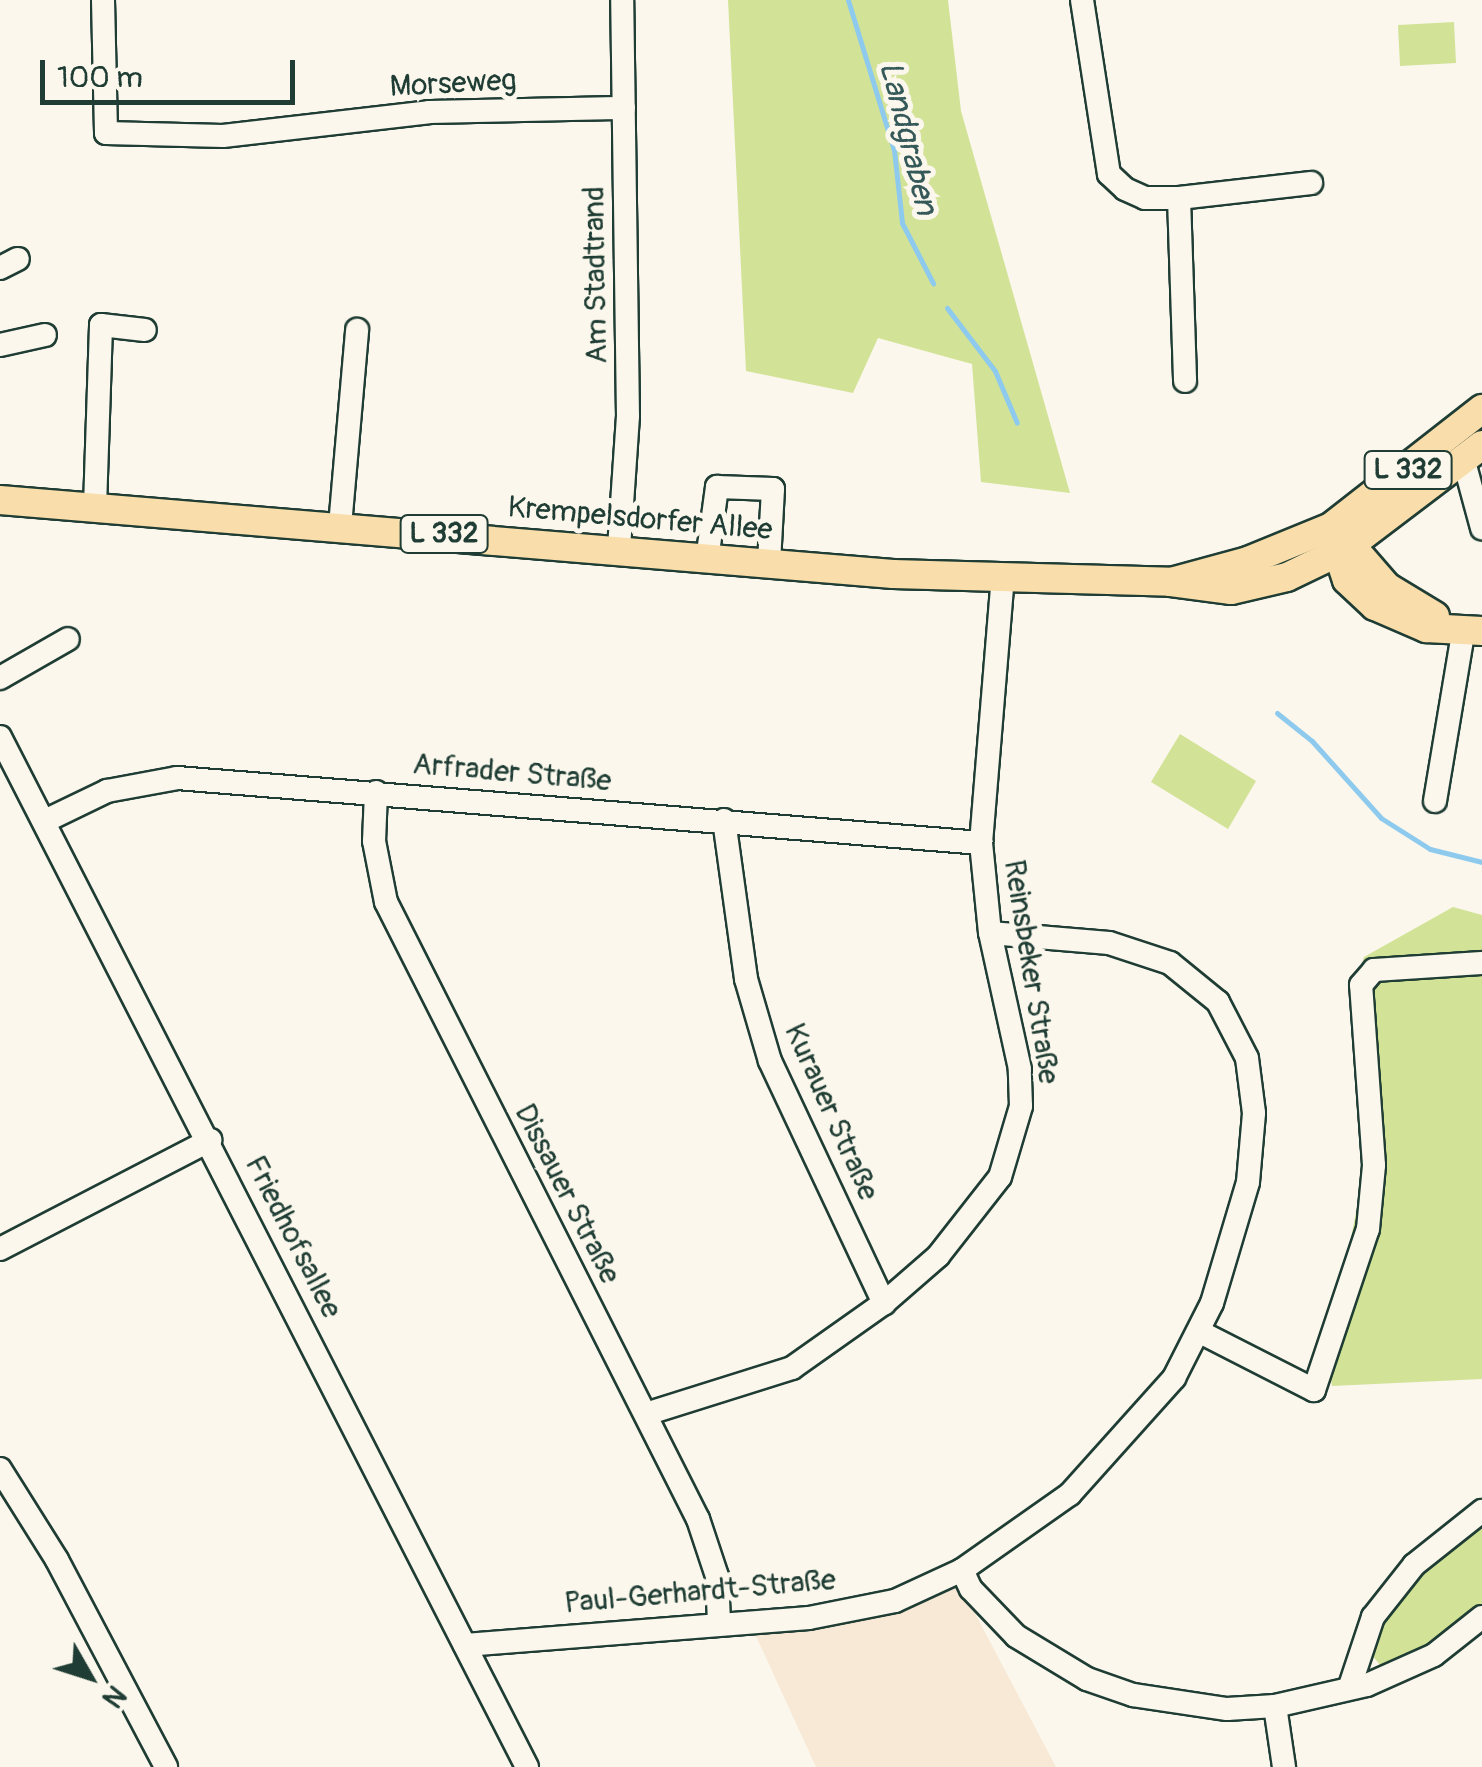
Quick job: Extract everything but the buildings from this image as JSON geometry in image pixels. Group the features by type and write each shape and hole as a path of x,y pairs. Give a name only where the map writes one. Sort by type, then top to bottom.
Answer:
{"main road":[{"name":"L 332","path":"1340,541 1482,409"},
{"name":"L 332","path":"1340,541 1472,452"},
{"name":"Krempelsdorfer Allee","path":"0,500 620,548 708,560 1172,582 1231,590 1288,577 1340,541"},
{"path":"1340,541 1347,580 1374,606 1426,628 1471,629"}],"street":[{"name":"Morseweg","path":"103,0 106,133 223,136 429,112 624,108"},
{"name":"Am Stadtrand","path":"620,548 628,416 622,0"},
{"path":"1082,0 1109,174 1145,198 1179,198 1311,183"},
{"path":"1179,198 1185,381"},
{"path":"95,507 101,325 144,330"},
{"path":"340,526 356,330"},
{"path":"0,345 44,336"},
{"path":"1472,452 1482,528"},
{"path":"708,560 717,487 773,489 769,564"},
{"name":"Reinsbeker Straße","path":"646,1414 792,1368 884,1304 982,1205 1013,1146 1020,1069 990,933 981,843 1003,575"},
{"path":"1434,801 1471,629"},
{"path":"0,678 68,638"},
{"name":"Friedhofsallee","path":"0,736 210,1140 527,1767"},
{"name":"Arfrader Straße","path":"46,820 107,791 178,778 981,843"},
{"name":"Dissauer Straße","path":"376,792 374,841 386,902 698,1519 717,1576 719,1621"},
{"name":"Kurauer Straße","path":"724,820 746,979 770,1062 884,1304"},
{"name":"Paul-Gerhardt-Straße","path":"465,1645 719,1621 808,1618 895,1601 962,1570 1028,1527 1107,1458 1174,1378 1200,1332 1226,1264 1250,1165 1254,1113 1247,1058 1232,1022 1196,981 1140,950 990,933"},
{"path":"1200,1332 1314,1390 1368,1229 1374,1165 1362,985 1374,970 1482,963"},
{"path":"0,1249 210,1140"},
{"path":"0,1469 57,1560 166,1767"},
{"path":"1350,1686 1373,1616 1414,1565 1482,1511"},
{"path":"962,1570 971,1589 1016,1636 1087,1679 1169,1702 1227,1709 1275,1706 1350,1686 1434,1654 1482,1618"},
{"path":"1275,1706 1284,1767"}],"shaded area":[{"path":"958,1581 1056,1767 816,1767 751,1625"}],"green space":[{"path":"728,0 948,0 961,111 1070,493 981,482 972,364 878,338 853,393 746,371"},
{"path":"1454,22 1456,63 1400,66 1398,25"},
{"path":"1180,734 1256,781 1228,829 1151,782"},
{"path":"1453,907 1482,915 1482,1379 1332,1386 1328,1359 1363,1175 1359,974 1364,957"},
{"path":"1482,1517 1482,1607 1389,1669 1380,1665 1367,1649 1390,1602"}],"waterway":[{"name":"Landgraben","path":"848,0 894,150 902,223 933,283"},
{"name":"Landgraben","path":"947,308 995,371 1017,423"},
{"name":"Landgraben","path":"1277,713 1312,741 1381,818 1430,849 1482,862"}]}
